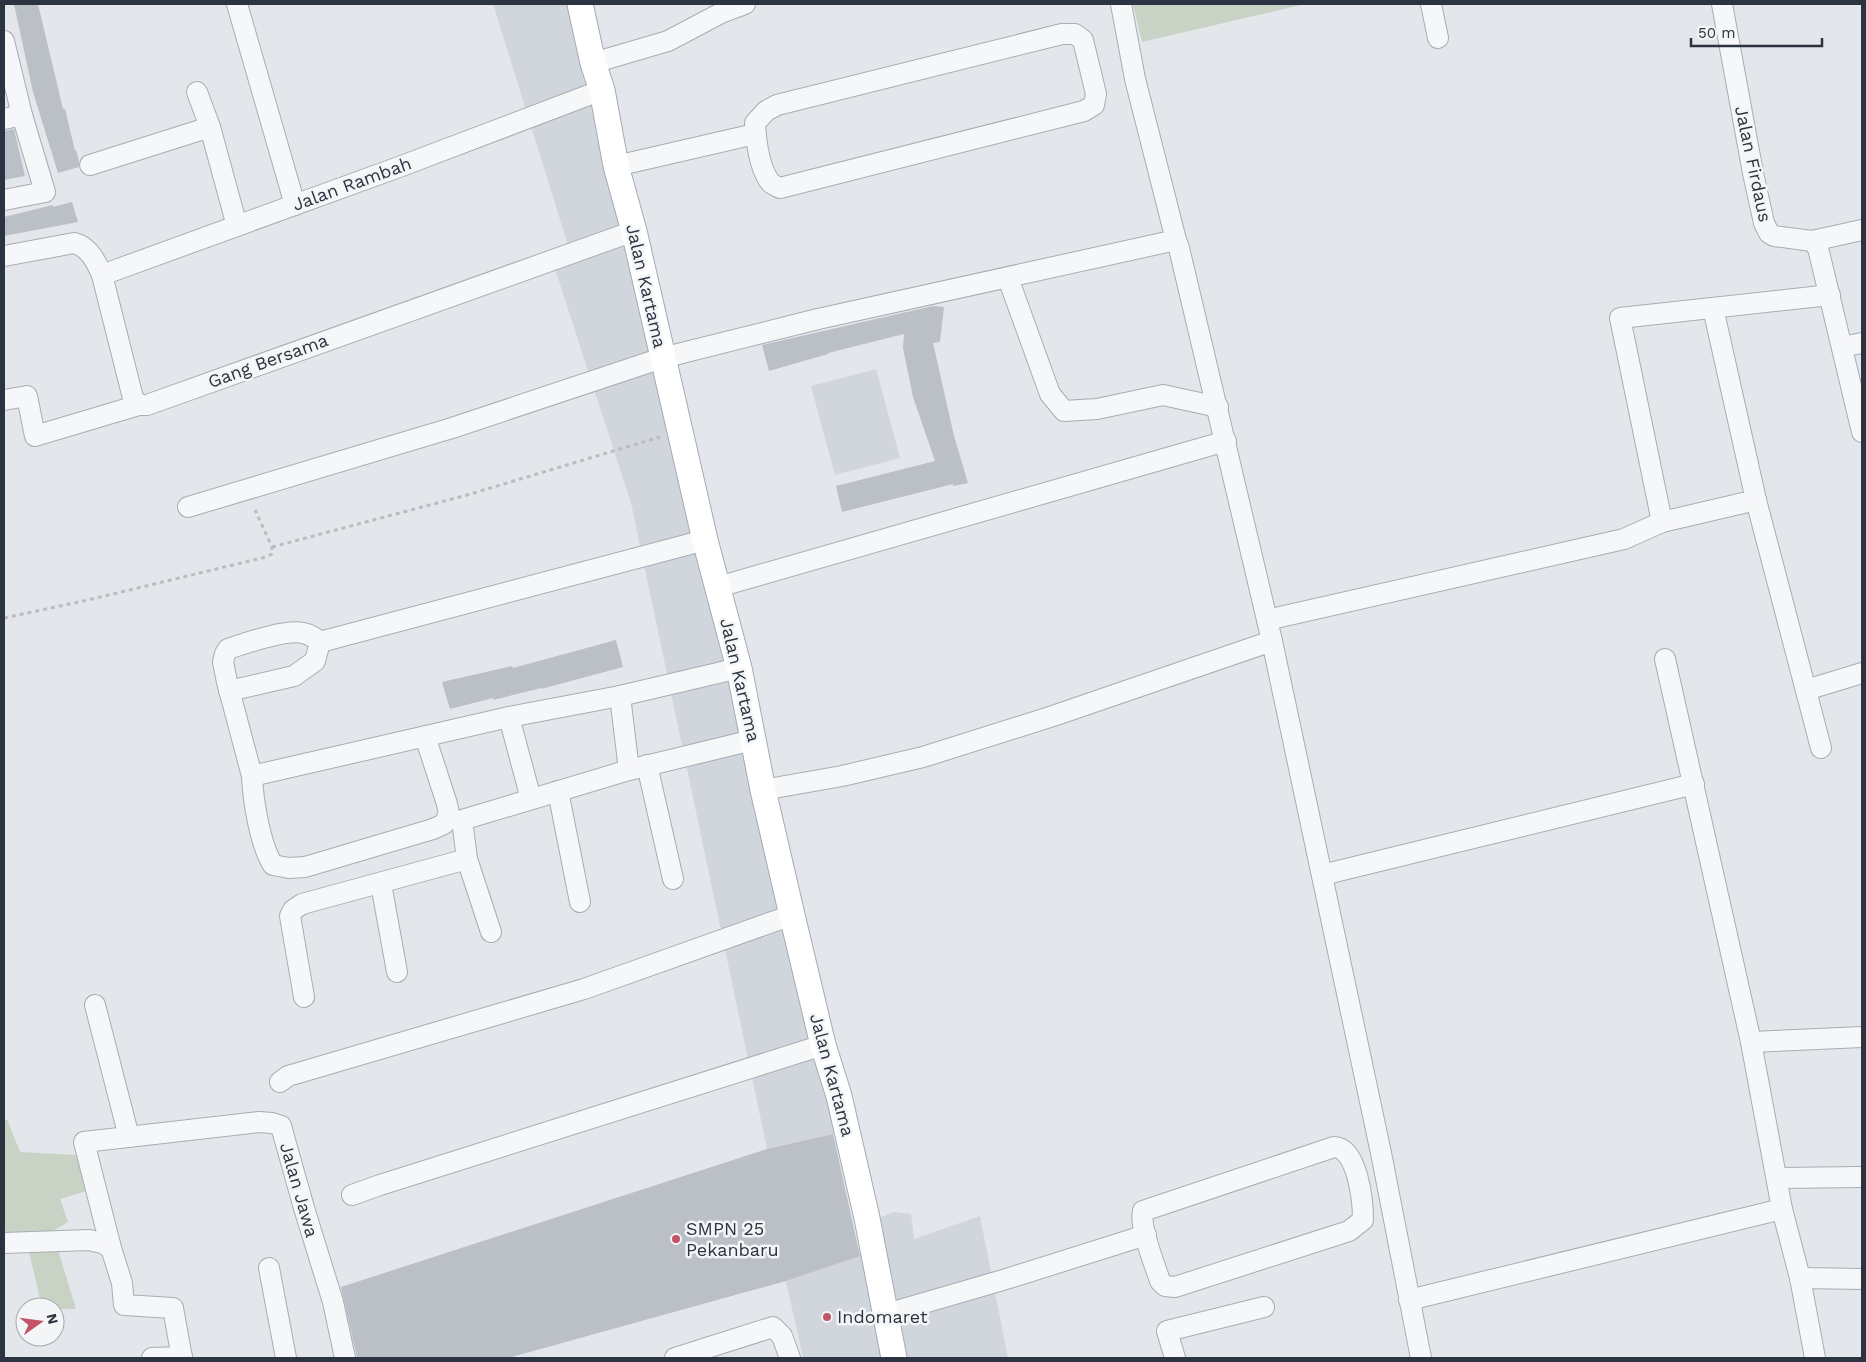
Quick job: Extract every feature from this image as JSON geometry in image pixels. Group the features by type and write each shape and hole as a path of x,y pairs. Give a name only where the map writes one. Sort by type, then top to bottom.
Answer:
{"main road":[{"name":"Jalan Kartama","path":"580,4 593,63 602,90 616,166 634,231 705,540 738,668 763,790 792,915 823,1045 839,1096 867,1218 894,1358"}],"street":[{"path":"237,4 295,204"},
{"path":"593,63 668,41 721,13 745,4"},
{"path":"1121,4 1135,79 1176,240 1180,248 1272,641 1381,1153 1421,1358"},
{"path":"1430,4 1438,38"},
{"name":"Jalan Firdaus","path":"1722,4 1752,173 1764,223 1769,232 1774,236 1812,241 1862,230"},
{"path":"1062,34 1075,34 1083,40 1096,94 1094,105 1084,111 780,188 771,183 763,169 755,134 755,123 766,111 777,105 1062,34"},
{"path":"4,41 13,117 45,192 4,200"},
{"name":"Jalan Rambah","path":"102,275 602,90"},
{"path":"198,92 210,127 237,226"},
{"path":"90,165 210,127"},
{"path":"616,166 755,134"},
{"name":"Gang Bersama","path":"4,400 27,396 35,436 185,392 634,231"},
{"path":"188,508 452,428 662,358 818,319 1176,240"},
{"path":"1812,241 1818,248 1862,432"},
{"path":"4,256 74,243 82,245 88,251 97,262 102,275 133,398 139,405"},
{"path":"1008,278 1050,394 1064,411 1097,409 1163,395 1218,407"},
{"path":"1662,522 1620,318 1830,295"},
{"path":"1713,308 1756,500 1821,748"},
{"path":"1842,347 1862,343"},
{"path":"718,587 1226,441"},
{"path":"1267,620 1624,538 1662,522 1756,500"},
{"path":"425,736 447,804 449,814 444,824 305,867 289,868 273,865 268,858 256,811 252,776 223,662 225,654 228,649 264,637 300,632 310,635 320,642 705,540"},
{"path":"763,790 842,776 924,757 1054,716 1272,641"},
{"path":"229,691 294,676 315,661 320,642"},
{"path":"1666,659 1751,1042 1782,1210 1800,1278 1814,1358"},
{"path":"252,776 509,717 620,696 738,668"},
{"path":"1806,690 1862,673"},
{"path":"620,696 638,768 673,879"},
{"path":"509,717 531,799"},
{"path":"491,932 467,859 462,820 638,768 754,740"},
{"path":"1322,875 1694,784"},
{"path":"558,791 580,902"},
{"path":"304,997 290,916 293,910 302,904 467,859"},
{"path":"381,884 398,972"},
{"path":"280,1082 288,1076 584,988 792,915"},
{"path":"95,1005 129,1137"},
{"path":"1751,1042 1862,1037"},
{"path":"352,1195 380,1184 823,1045"},
{"name":"Jalan Jawa","path":"111,1248 84,1142 259,1122 281,1126 333,1302 345,1358"},
{"path":"1334,1147 1342,1148 1348,1153 1363,1202 1362,1220 1349,1231 1175,1287 1165,1286 1160,1281 1146,1235 1143,1211 1334,1147"},
{"path":"1777,1178 1862,1177"},
{"path":"1409,1300 1782,1210"},
{"path":"886,1314 1146,1235"},
{"path":"4,1243 89,1240 102,1243 111,1248 122,1283 124,1305 173,1308 182,1358 152,1358"},
{"path":"269,1268 286,1358"},
{"path":"1800,1278 1862,1279"},
{"path":"1175,1358 1167,1331 1264,1307"},
{"path":"674,1358 773,1327 782,1336 790,1358"}],"path":[{"path":"272,547 467,495 680,431"},
{"path":"4,618 88,600 266,557 272,554 272,547 255,510"}],"shaded area":[{"path":"493,4 570,4 837,1133 767,1149 631,503 555,269 568,245"},
{"path":"876,369 900,458 835,475 811,386"},
{"path":"894,1212 911,1214 914,1239 980,1216 1008,1358 803,1358 786,1281 866,1253 861,1225"}],"green space":[{"path":"1133,4 1305,4 1142,42"},
{"path":"7,1119 20,1152 78,1155 87,1191 60,1199 68,1222 48,1234 4,1236 4,1122"},
{"path":"58,1250 76,1309 65,1309 65,1297 40,1297 29,1252"}],"building":[{"path":"14,4 38,4 79,167 58,173 33,92"},
{"path":"14,129 25,176 4,180 4,131"},
{"path":"72,202 78,222 4,236 4,217"},
{"path":"933,306 944,307 940,342 933,343 954,436 968,483 953,486 953,484 842,512 836,486 935,461 913,397 903,348 904,334 828,353 769,371 762,345"},
{"path":"616,640 623,667 541,689 493,700 493,698 450,709 442,682 512,666 513,668"},
{"name":"SMPN 25 Pekanbaru","path":"833,1134 860,1256 786,1281 508,1358 357,1358 341,1287 767,1149"}],"place":[{"name":"SMPN 25 Pekanbaru","path":"676,1239"},
{"name":"Indomaret","path":"827,1317"}]}
